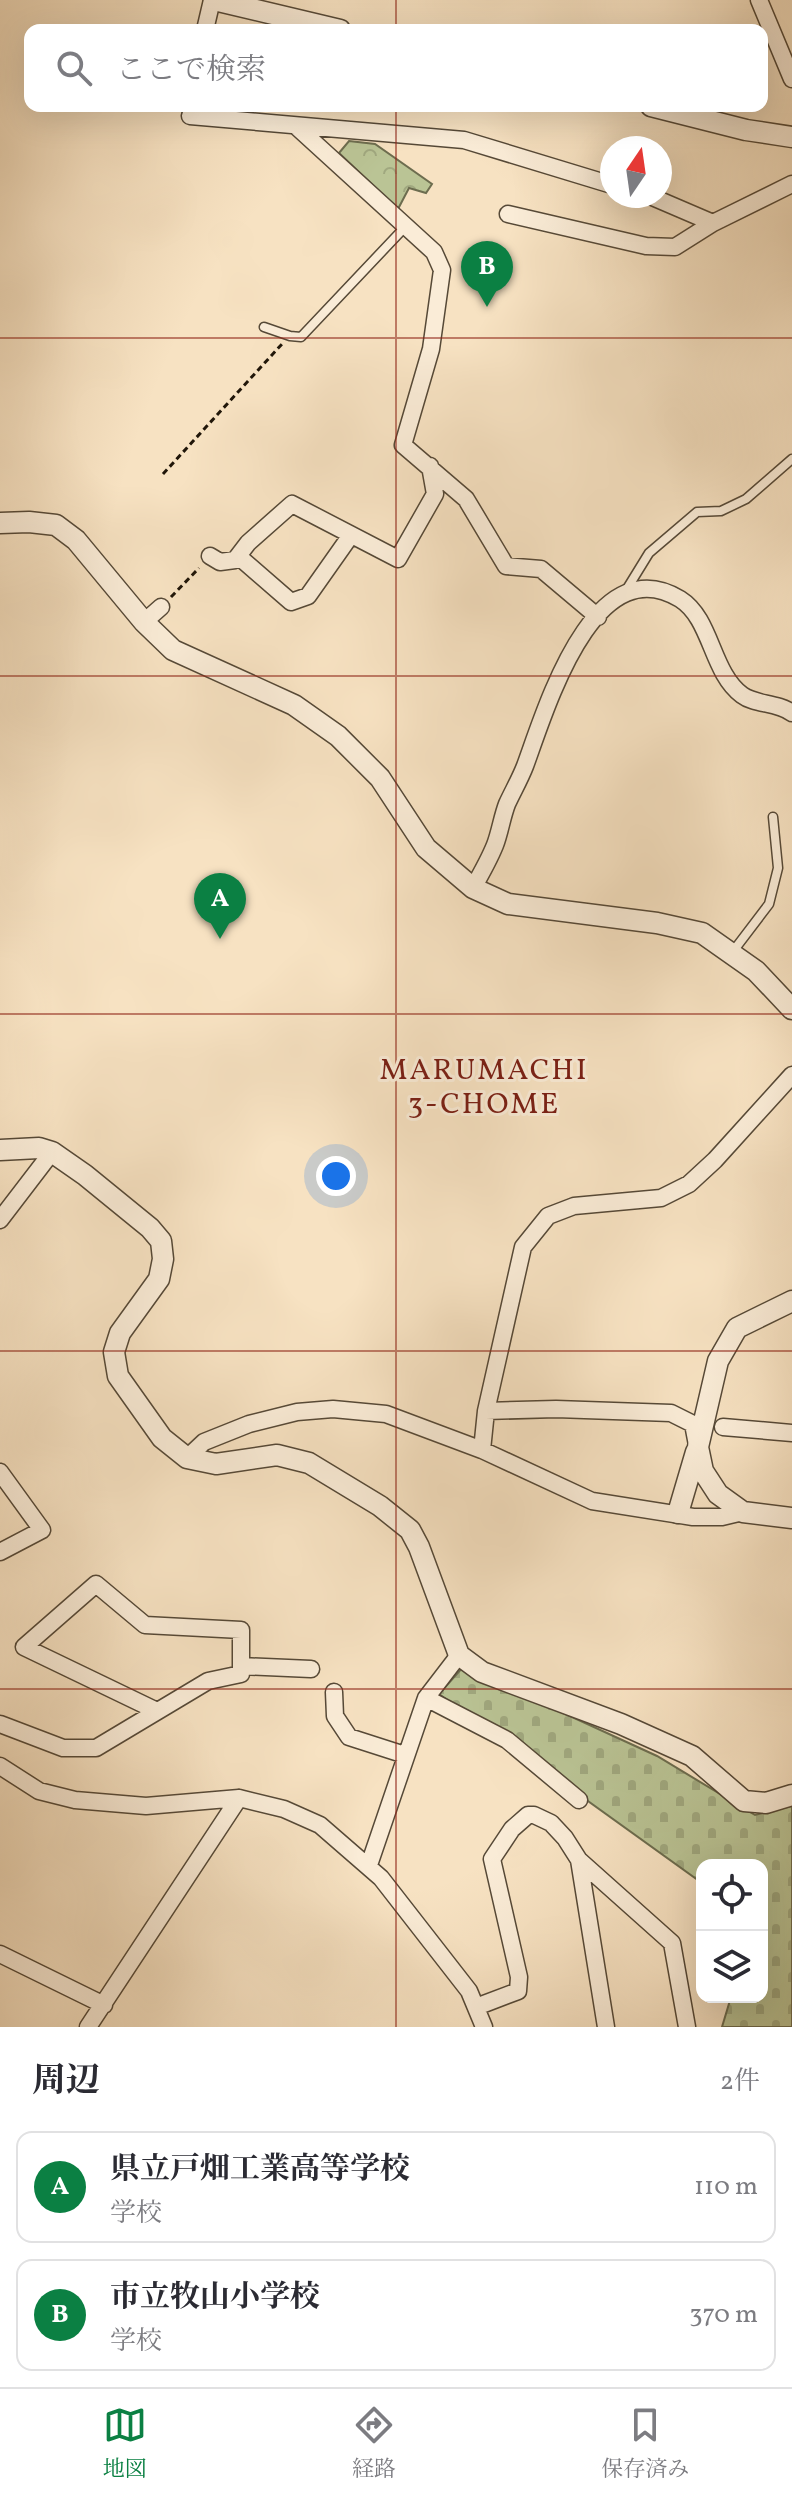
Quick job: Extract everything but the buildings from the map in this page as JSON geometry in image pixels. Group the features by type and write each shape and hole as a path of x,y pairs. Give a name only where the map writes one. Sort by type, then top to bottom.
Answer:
{"street":[{"path":"207,24 213,0 315,24"},
{"path":"759,0 792,79"},
{"path":"247,112 252,121"},
{"path":"675,112 746,130 792,137"},
{"path":"190,116 464,140 600,181"},
{"path":"297,127 434,252 442,270 431,349 403,445 466,499 506,566 541,569 598,617"},
{"path":"508,214 646,246 675,247 713,223 792,184"},
{"path":"672,205 713,223"},
{"path":"210,556 220,562 235,560 248,543 292,504 398,559 435,494 430,466"},
{"path":"0,523 56,525 76,540 144,622 173,650 294,705 338,736 380,778 426,848 473,888 508,904 657,923 702,933 756,971 792,1009"},
{"path":"238,556 291,602 308,596 351,535"},
{"path":"473,888 496,843 546,704 572,648 598,617 625,592 650,589 678,598 691,608 726,676 743,696 783,706 792,713"},
{"path":"144,622 161,607"},
{"path":"482,1450 486,1411 523,1247 548,1216 574,1206 661,1198 689,1184 715,1160 792,1075"},
{"path":"0,1150 39,1148 52,1152 118,1201 161,1241 163,1259 159,1279 120,1333 114,1352 118,1376 162,1438 187,1458 216,1464 277,1455 309,1463 380,1506 410,1530 459,1655 482,1672 621,1724 692,1756 744,1801 766,1803 792,1795"},
{"path":"0,1220 52,1152"},
{"path":"678,1513 698,1447 718,1361 737,1328 792,1301"},
{"path":"187,1458 204,1442 249,1424 297,1412 333,1409 386,1414 482,1450 592,1501 693,1517 722,1517 743,1512 792,1518"},
{"path":"486,1411 556,1409 671,1413 693,1424 703,1471 718,1494 743,1512"},
{"path":"723,1427 792,1433"},
{"path":"0,1472 42,1530 0,1552"},
{"path":"0,1724 63,1748 96,1748 208,1681 241,1674 241,1630 145,1625 96,1584 24,1647 157,1711"},
{"path":"369,1865 426,1698 459,1655"},
{"path":"241,1666 311,1669"},
{"path":"334,1692 335,1716 349,1737 405,1755"},
{"path":"426,1698 507,1740 579,1800"},
{"path":"0,1766 39,1791 75,1800 146,1806 239,1798 284,1809 320,1825 369,1865 469,1991 484,2027"},
{"path":"88,2027 239,1798"},
{"path":"476,2007 518,1991 519,1977 492,1859 512,1829 528,1815 534,1815 551,1823 579,1860 672,1943 687,2027"},
{"path":"579,1860 606,2027"},
{"path":"0,1954 104,2005"}],"lane":[{"path":"264,327 301,337 406,226"},
{"path":"625,592 649,553 697,512 721,511 746,499 792,459"},
{"path":"731,954 769,904 778,868 773,817"}],"path":[{"path":"163,474 290,336"},
{"path":"161,607 210,556"}],"green space":[{"path":"349,141 375,144 432,184 426,193 409,188 398,209 339,153"},
{"path":"463,1667 657,1756 755,1815 792,1806 792,2027 722,2027 729,2003 768,2003 768,1859 696,1859 696,1879 439,1694"}],"place":[{"name":"市立牧山小学校","path":"487,307"},
{"name":"県立戸畑工業高等学校","path":"220,939"}],"district":[{"name":"MARUMACHI 3-CHOME","path":"484,1088"}]}
